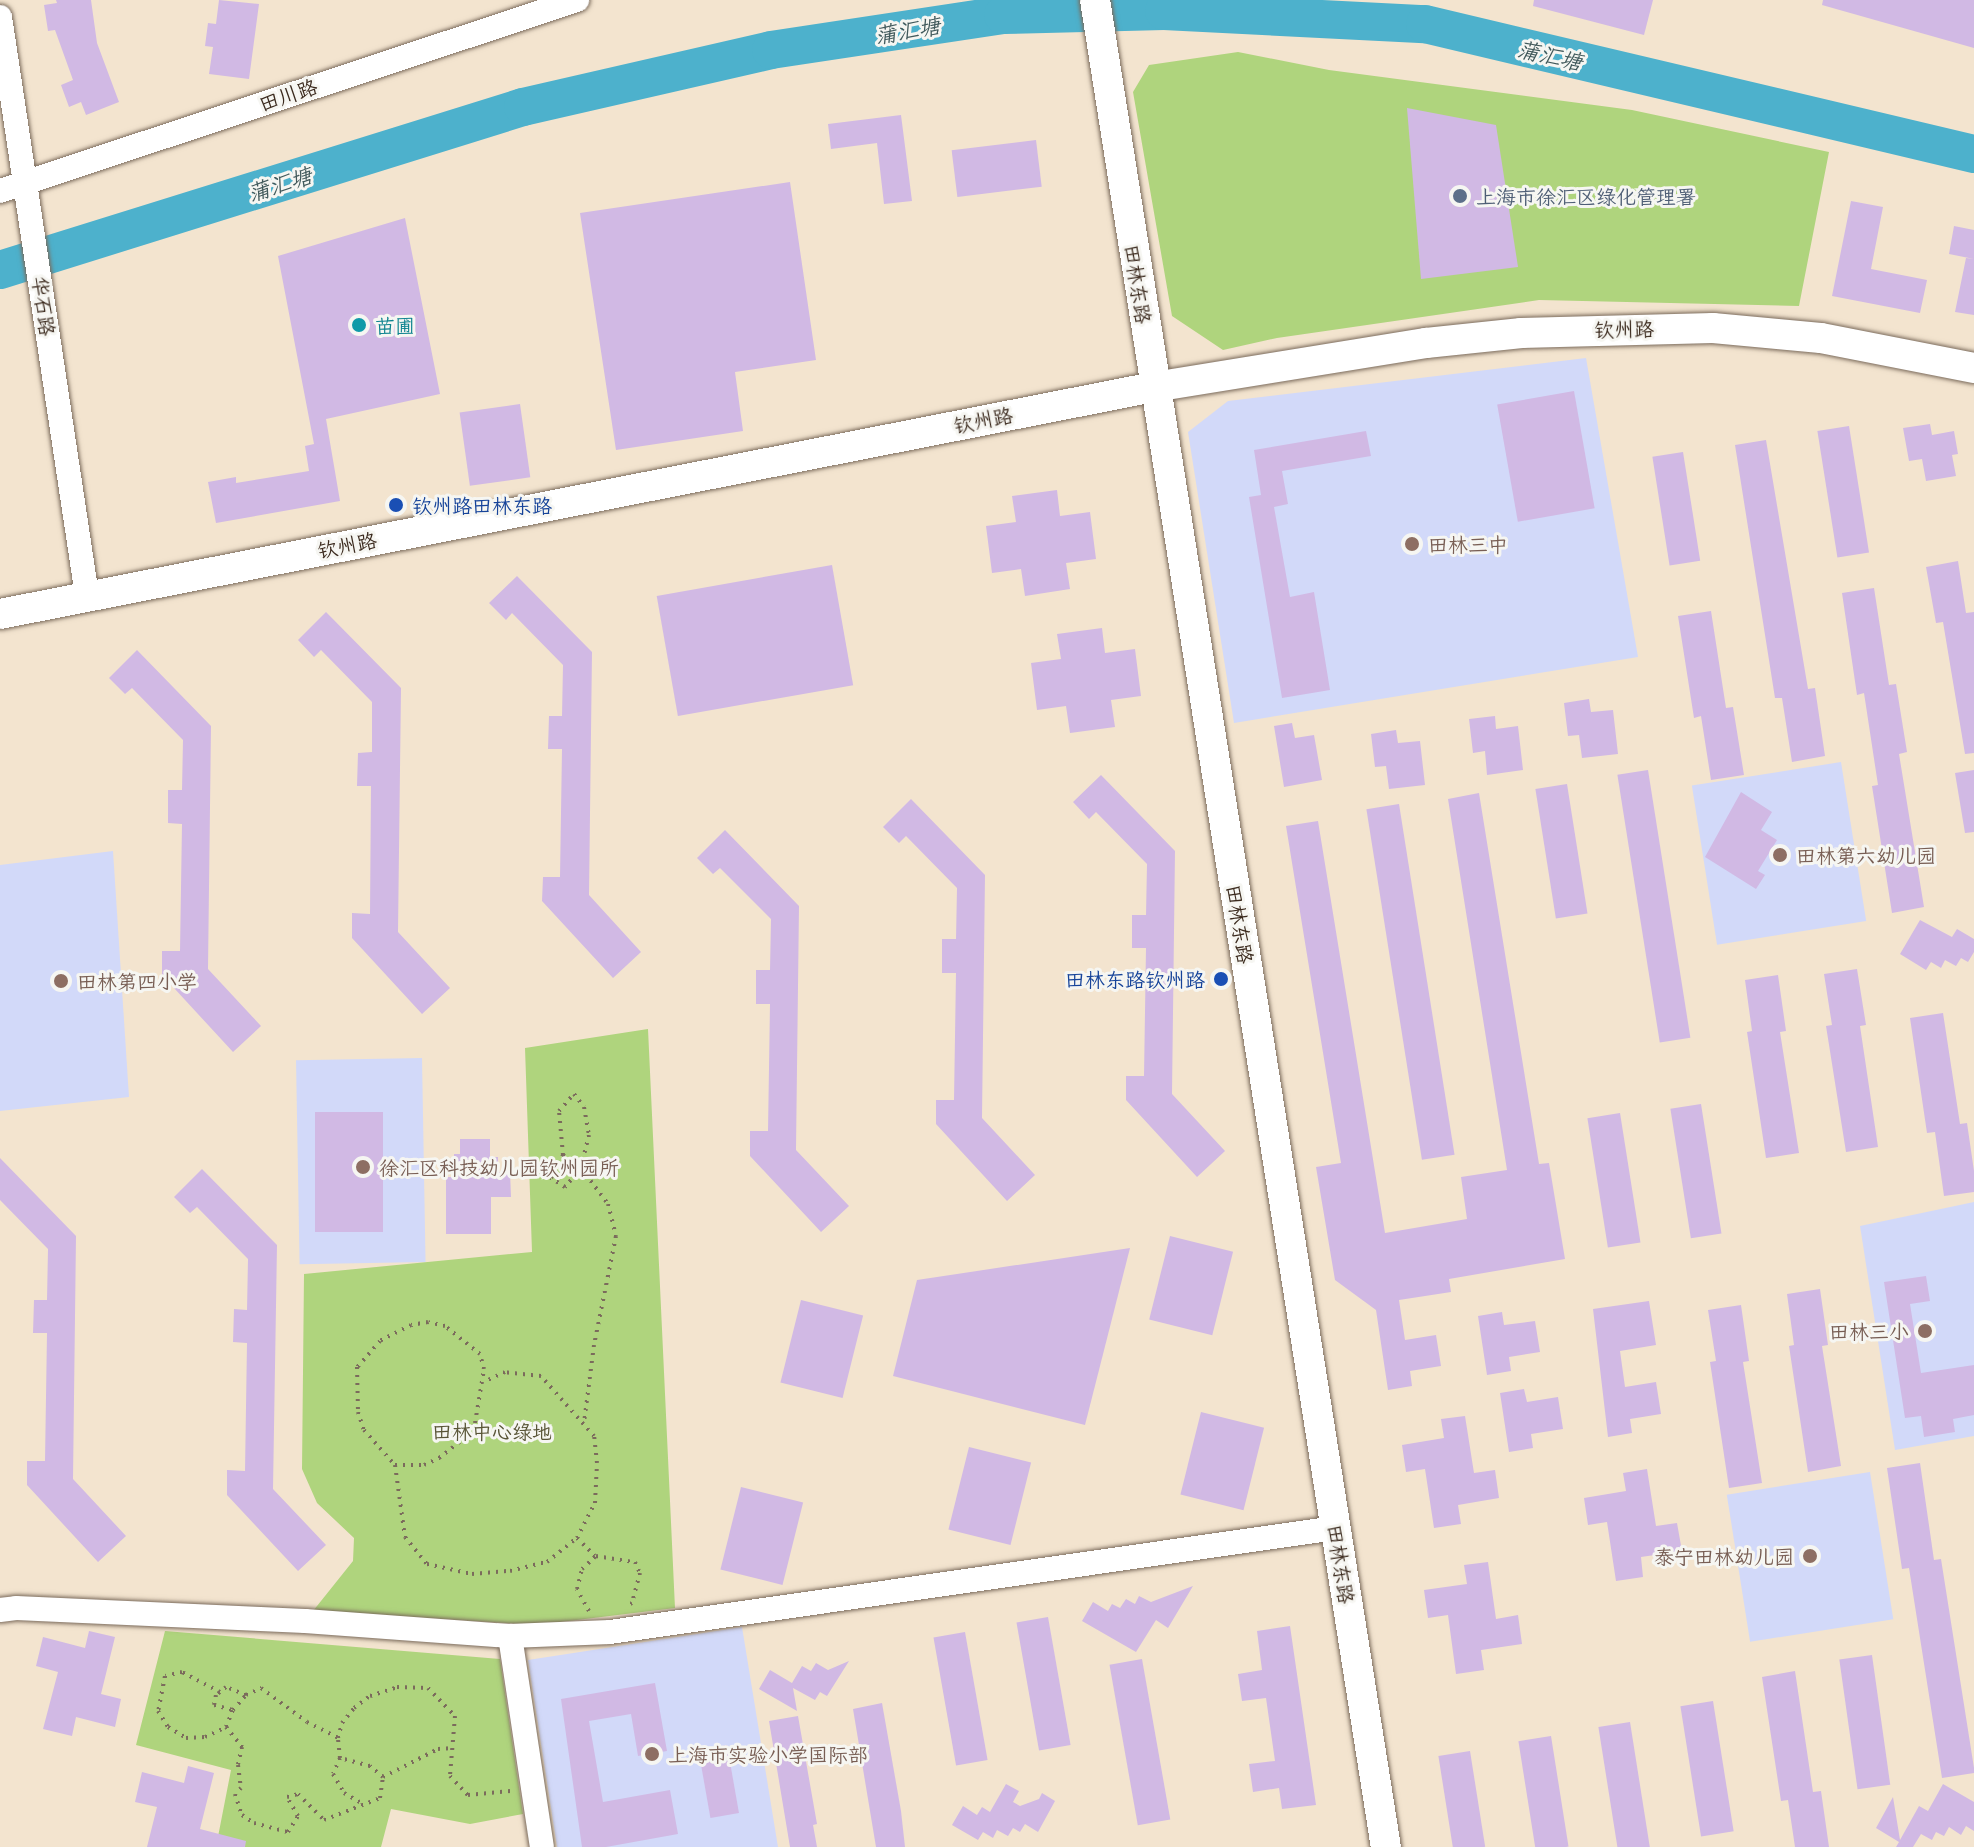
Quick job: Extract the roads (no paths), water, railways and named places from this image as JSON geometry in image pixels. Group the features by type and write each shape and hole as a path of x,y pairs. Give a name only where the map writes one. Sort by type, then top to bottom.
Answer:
{"street":[{"name":"田川路","path":"0,191 577,0"},
{"name":"田林东路","path":"1095,0 1386,1847"},
{"name":"华石路","path":"0,17 87,596"},
{"name":"钦州路","path":"0,614 1154,387 1426,343 1521,333 1620,328 1713,328 1821,338 1974,368"},
{"path":"0,1610 16,1608 305,1621 510,1636 1335,1528"},
{"path":"510,1636 542,1847"}],"waterway":[{"name":"蒲汇塘","path":"0,270 523,107 771,50 1003,15 1164,11 1425,24 1974,154"}],"place":[{"name":"上海市徐汇区绿化管理署","path":"1460,196"},
{"name":"苗圃","path":"359,325"},
{"name":"钦州路田林东路","path":"396,505"},
{"name":"田林三中","path":"1412,544"},
{"name":"田林第六幼儿园","path":"1780,855"},
{"name":"田林东路钦州路","path":"1221,979"},
{"name":"田林第四小学","path":"61,981"},
{"name":"徐汇区科技幼儿园钦州园所","path":"363,1167"},
{"name":"田林三小","path":"1925,1331"},
{"name":"泰宁田林幼儿园","path":"1810,1556"},
{"name":"上海市实验小学国际部","path":"652,1754"}],"park label":[{"name":"田林中心绿地","path":"492,1431"}]}
